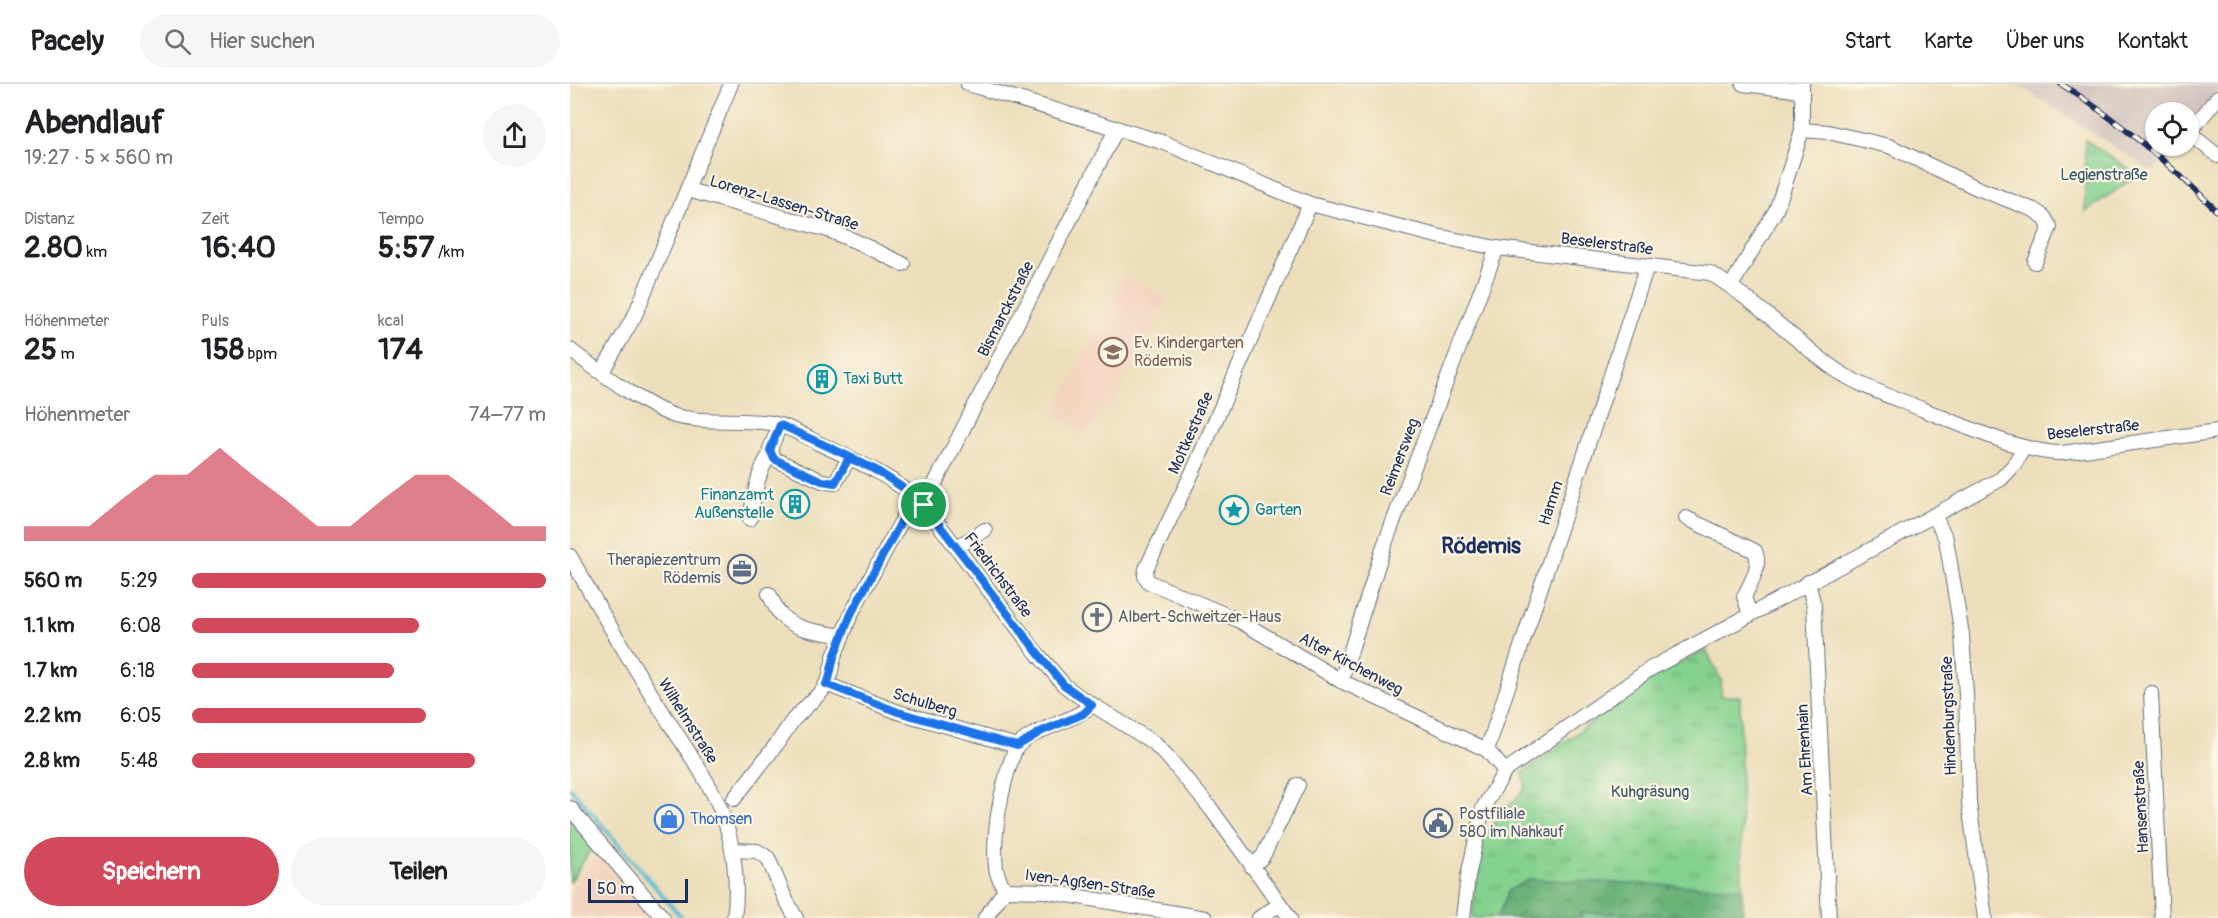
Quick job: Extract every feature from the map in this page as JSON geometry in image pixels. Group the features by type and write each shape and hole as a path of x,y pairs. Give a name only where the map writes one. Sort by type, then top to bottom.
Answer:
{"street":[{"name":"Lorenz-Lassen-Straße","path":"602,372 635,315 731,84"},
{"name":"Beselerstraße","path":"970,84 1165,143 1310,204 1437,236 1497,248 1710,273 1731,286 1835,369 1868,387 1961,425 2044,453 2062,453 2218,431"},
{"path":"1731,286 1776,210 1802,130 1802,87 1743,84"},
{"path":"2218,97 2190,130 2190,135 2218,156"},
{"name":"Bismarckstraße","path":"920,501 1117,128"},
{"path":"1802,130 1828,132 1889,146 1977,188 2034,210 2044,217 2050,227 2035,262"},
{"name":"Lorenz-Lassen-Straße","path":"688,190 828,230 903,264"},
{"name":"Moltkestraße","path":"1145,576 1146,569 1195,467 1310,204"},
{"name":"Reimersweg","path":"1341,681 1384,546 1497,248"},
{"name":"Hamm","path":"1487,750 1647,266"},
{"name":"Friedrichstraße","path":"571,351 653,406 674,415 780,425 876,470 920,501 1064,685 1154,743 1167,756 1211,809 1290,918"},
{"path":"780,425 770,450 774,459 831,483 838,480 849,458"},
{"path":"1463,918 1467,876 1483,808 1505,771 1650,669 2001,479 2014,465 2024,447"},
{"path":"750,519 757,484 764,463 771,454"},
{"path":"734,798 777,745 793,720 826,684 842,636 920,501"},
{"name":"Hindenburgstraße","path":"1934,515 1946,539 1962,634 1969,802 1985,918"},
{"path":"1686,518 1755,551 1758,557 1757,566 1744,597 1750,614"},
{"path":"957,547 985,530"},
{"name":"Wilhelmstraße","path":"570,556 607,624 695,763 721,810 732,850 736,877 734,918"},
{"name":"Alter Kirchenweg","path":"1145,576 1149,582 1240,621 1341,681 1487,750 1505,771"},
{"name":"Am Ehrenhain","path":"1808,582 1814,606 1829,918"},
{"path":"769,594 781,615 794,624 807,630 842,636"},
{"name":"Schulberg","path":"826,684 898,712 1017,746"},
{"name":"Hansenstraße","path":"2151,693 2162,918"},
{"path":"1017,746 1042,731 1083,714 1092,705"},
{"name":"Iven-Agßen-Straße","path":"1005,890 996,869 997,837 1006,776 1017,746"},
{"path":"1252,867 1263,856 1298,785"},
{"path":"570,808 663,918"},
{"path":"732,850 757,851 768,858 796,918"},
{"name":"Iven-Agßen-Straße","path":"985,918 1005,890"},
{"name":"Iven-Agßen-Straße","path":"1005,890 1044,891 1205,918"},
{"path":"1259,918 1280,905"}],"shaded area":[{"path":"2017,84 2218,84 2218,90 2199,114 2199,102 2145,102 2145,156 2166,156 2153,172"},
{"name":"Ev. Kindergarten Rödemis","path":"1124,275 1168,298 1111,410 1102,406 1088,434 1052,415"},
{"path":"599,847 656,918 570,918 570,893"}],"green space":[{"name":"Legienstraße","path":"2085,140 2138,175 2085,212"},
{"name":"Kuhgräsung","path":"1706,650 1721,680 1721,696 1740,696 1742,888 1530,879 1509,890 1497,918 1472,918 1478,859 1484,835 1526,787 1522,773 1654,677"},
{"path":"570,813 597,844 589,852 570,882"},
{"path":"1530,879 1742,888 1743,918 1683,918 1683,915 1582,913 1581,918 1497,918 1509,890"},
{"path":"1581,913 1684,915 1683,918 1581,918"}],"waterway":[{"path":"570,788 682,918"}],"railway":[{"path":"2061,84 2103,112 2143,144 2218,212"}],"place":[{"name":"Ev. Kindergarten Rödemis","path":"1113,352"},
{"name":"Taxi Butt","path":"822,379"},
{"name":"Finanzamt Außenstelle","path":"795,504"},
{"name":"Garten","path":"1234,510"},
{"name":"Therapiezentrum Rödemis","path":"742,569"},
{"name":"Albert-Schweitzer-Haus","path":"1097,617"},
{"name":"Thomsen","path":"669,819"},
{"name":"Postfiliale 580 im Nahkauf","path":"1438,823"}],"district":[{"name":"Rödemis","path":"1481,546"}],"route":[{"path":"924,505 915,496 876,470 780,425 770,450 774,459 822,481 835,483 849,458 876,470 915,496 851,614 826,684 898,712 1017,746 1042,731 1083,714 1092,705 1064,685 924,505"}]}
